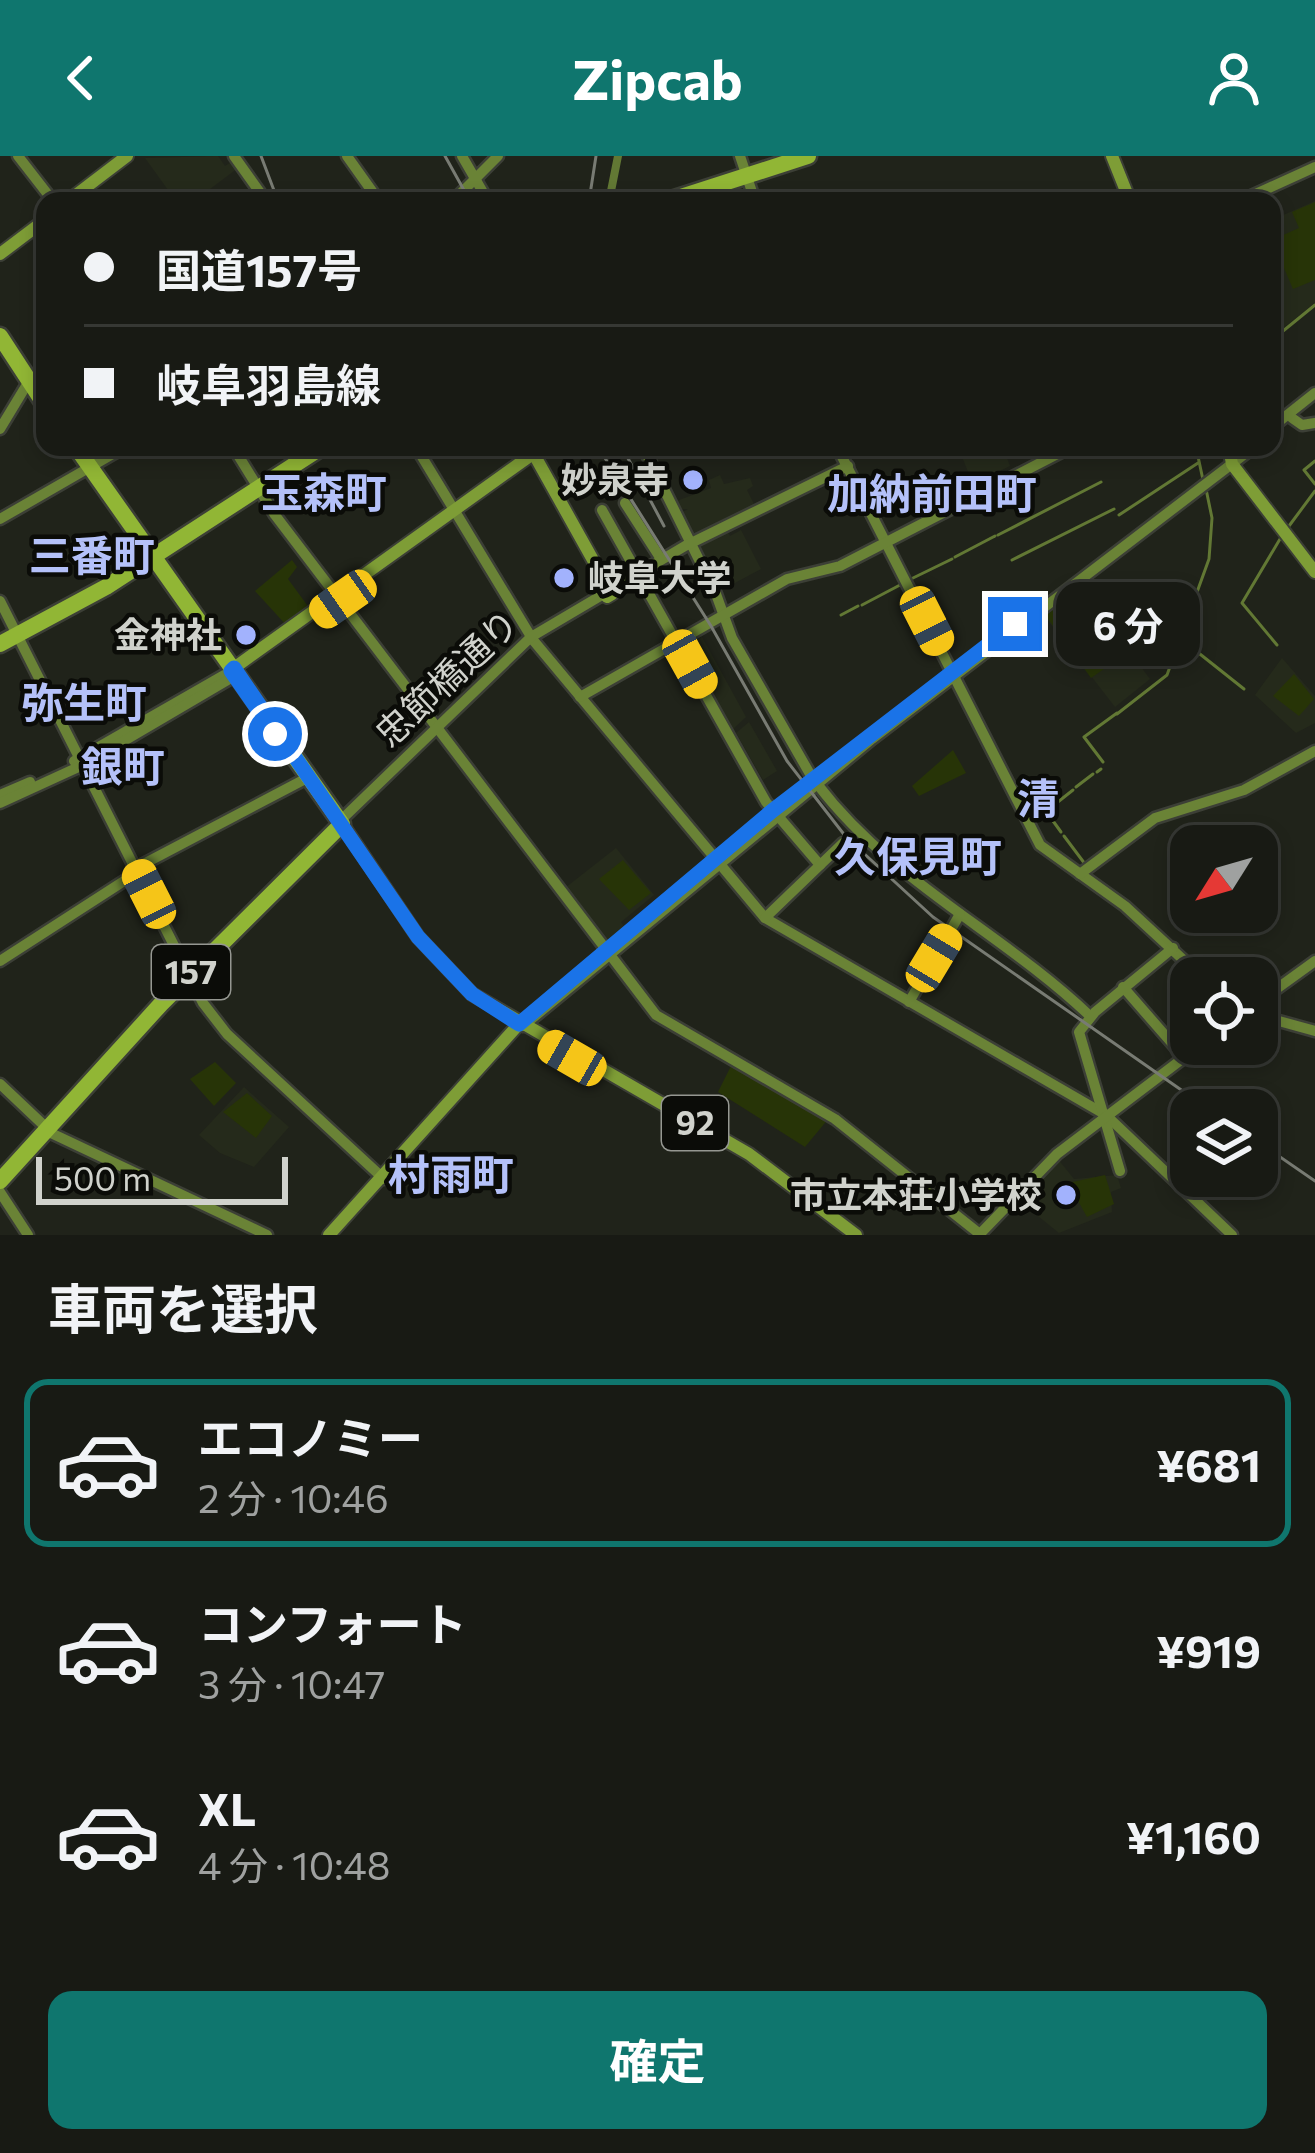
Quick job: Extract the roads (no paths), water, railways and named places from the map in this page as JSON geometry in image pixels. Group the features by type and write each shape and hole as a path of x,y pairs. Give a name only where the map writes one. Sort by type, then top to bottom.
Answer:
{"highway":[{"path":"696,192 808,156"},
{"path":"689,192 747,176"},
{"path":"0,340 36,394"},
{"path":"80,456 154,554 335,824"},
{"path":"9,638 154,554 305,456"},
{"name":"157","path":"0,1179 187,972 335,824"}],"main road":[{"path":"83,192 130,156"},
{"path":"1112,156 1126,192"},
{"path":"0,256 36,228"},
{"path":"235,672 528,456"},
{"path":"532,456 608,593"},
{"path":"1232,457 1315,568"},
{"path":"331,1235 520,1026 443,967 335,824"},
{"name":"92","path":"520,1026 749,1154 853,1235"}],"street":[{"path":"18,156 45,192"},
{"path":"234,156 260,192"},
{"path":"347,156 373,192"},
{"path":"462,156 483,192"},
{"path":"462,192 498,156"},
{"path":"740,156 751,192"},
{"path":"1260,192 1315,167"},
{"path":"0,429 28,382"},
{"path":"1281,425 1315,396"},
{"path":"1281,423 1315,396"},
{"path":"1292,418 1302,425 1315,423"},
{"path":"0,519 109,456"},
{"path":"239,456 436,729 656,1015 836,1119 980,1235 1032,1176 1174,1065"},
{"path":"421,456 532,639 765,918 1106,1115 1232,1235"},
{"path":"644,456 724,617 816,783 870,846 1038,968 1090,1016"},
{"path":"842,456 1040,845 1182,957"},
{"path":"580,697 787,579 836,568 1053,456"},
{"path":"520,1026 774,814 1232,457"},
{"path":"640,575 848,466"},
{"path":"625,503 661,559"},
{"path":"602,509 774,814 820,865"},
{"path":"640,575 689,547"},
{"name":"忠節橋通り","path":"335,824 532,639 640,575"},
{"path":"0,601 9,638 81,761 187,972 227,1034 382,1177"},
{"path":"0,799 81,761 235,672"},
{"path":"1080,874 1155,818 1264,782 1315,751"},
{"path":"0,961 137,870 308,778"},
{"path":"765,918 843,843"},
{"path":"909,1002 960,914"},
{"path":"1120,1171 1106,1115 1079,1043 1080,1030 1090,1016 1173,948"},
{"path":"1278,988 1315,961"},
{"path":"1124,987 1170,1041"},
{"path":"1278,1021 1315,1031"},
{"path":"0,1084 46,1127 267,1235"},
{"path":"0,1192 28,1235"}],"waterway":[{"path":"611,192 618,156"},
{"path":"1281,333 1315,305"},
{"path":"1198,456 1203,480"},
{"path":"1315,461 1304,470 1315,484"},
{"path":"1119,515 1198,463"},
{"path":"998,535 1101,482"},
{"path":"1117,714 1167,675 1209,559 1212,518 1206,489"},
{"path":"1289,526 1315,491"},
{"path":"1012,560 1114,509"},
{"path":"955,557 995,536"},
{"path":"1277,645 1242,603 1280,539"},
{"path":"913,578 952,559"},
{"path":"862,605 900,585"},
{"path":"841,615 858,606"},
{"path":"1181,639 1244,689"},
{"path":"1103,762 1084,737 1117,713"},
{"path":"1097,772 1101,769"},
{"path":"1076,787 1093,774"},
{"path":"1049,809 1073,790"},
{"path":"1048,814 1061,832"},
{"path":"1064,836 1085,864"}],"railway":[{"path":"261,156 275,192"},
{"path":"445,156 465,192"},
{"path":"590,192 596,156"},
{"path":"604,456 711,626 787,761 846,837 933,917 1180,1089"},
{"path":"627,456 664,526"},
{"path":"1278,1155 1315,1181"}],"place":[{"name":"妙泉寺","path":"693,480"},
{"name":"岐阜大学","path":"564,578"},
{"name":"金神社","path":"246,635"},
{"name":"市立本荘小学校","path":"1066,1195"}],"district":[{"name":"玉森町","path":"324,493"},
{"name":"加納前田町","path":"932,494"},
{"name":"三番町","path":"92,556"},
{"name":"弥生町","path":"84,703"},
{"name":"銀町","path":"123,767"},
{"name":"清","path":"1038,799"},
{"name":"久保見町","path":"918,857"},
{"name":"村雨町","path":"451,1175"}]}
